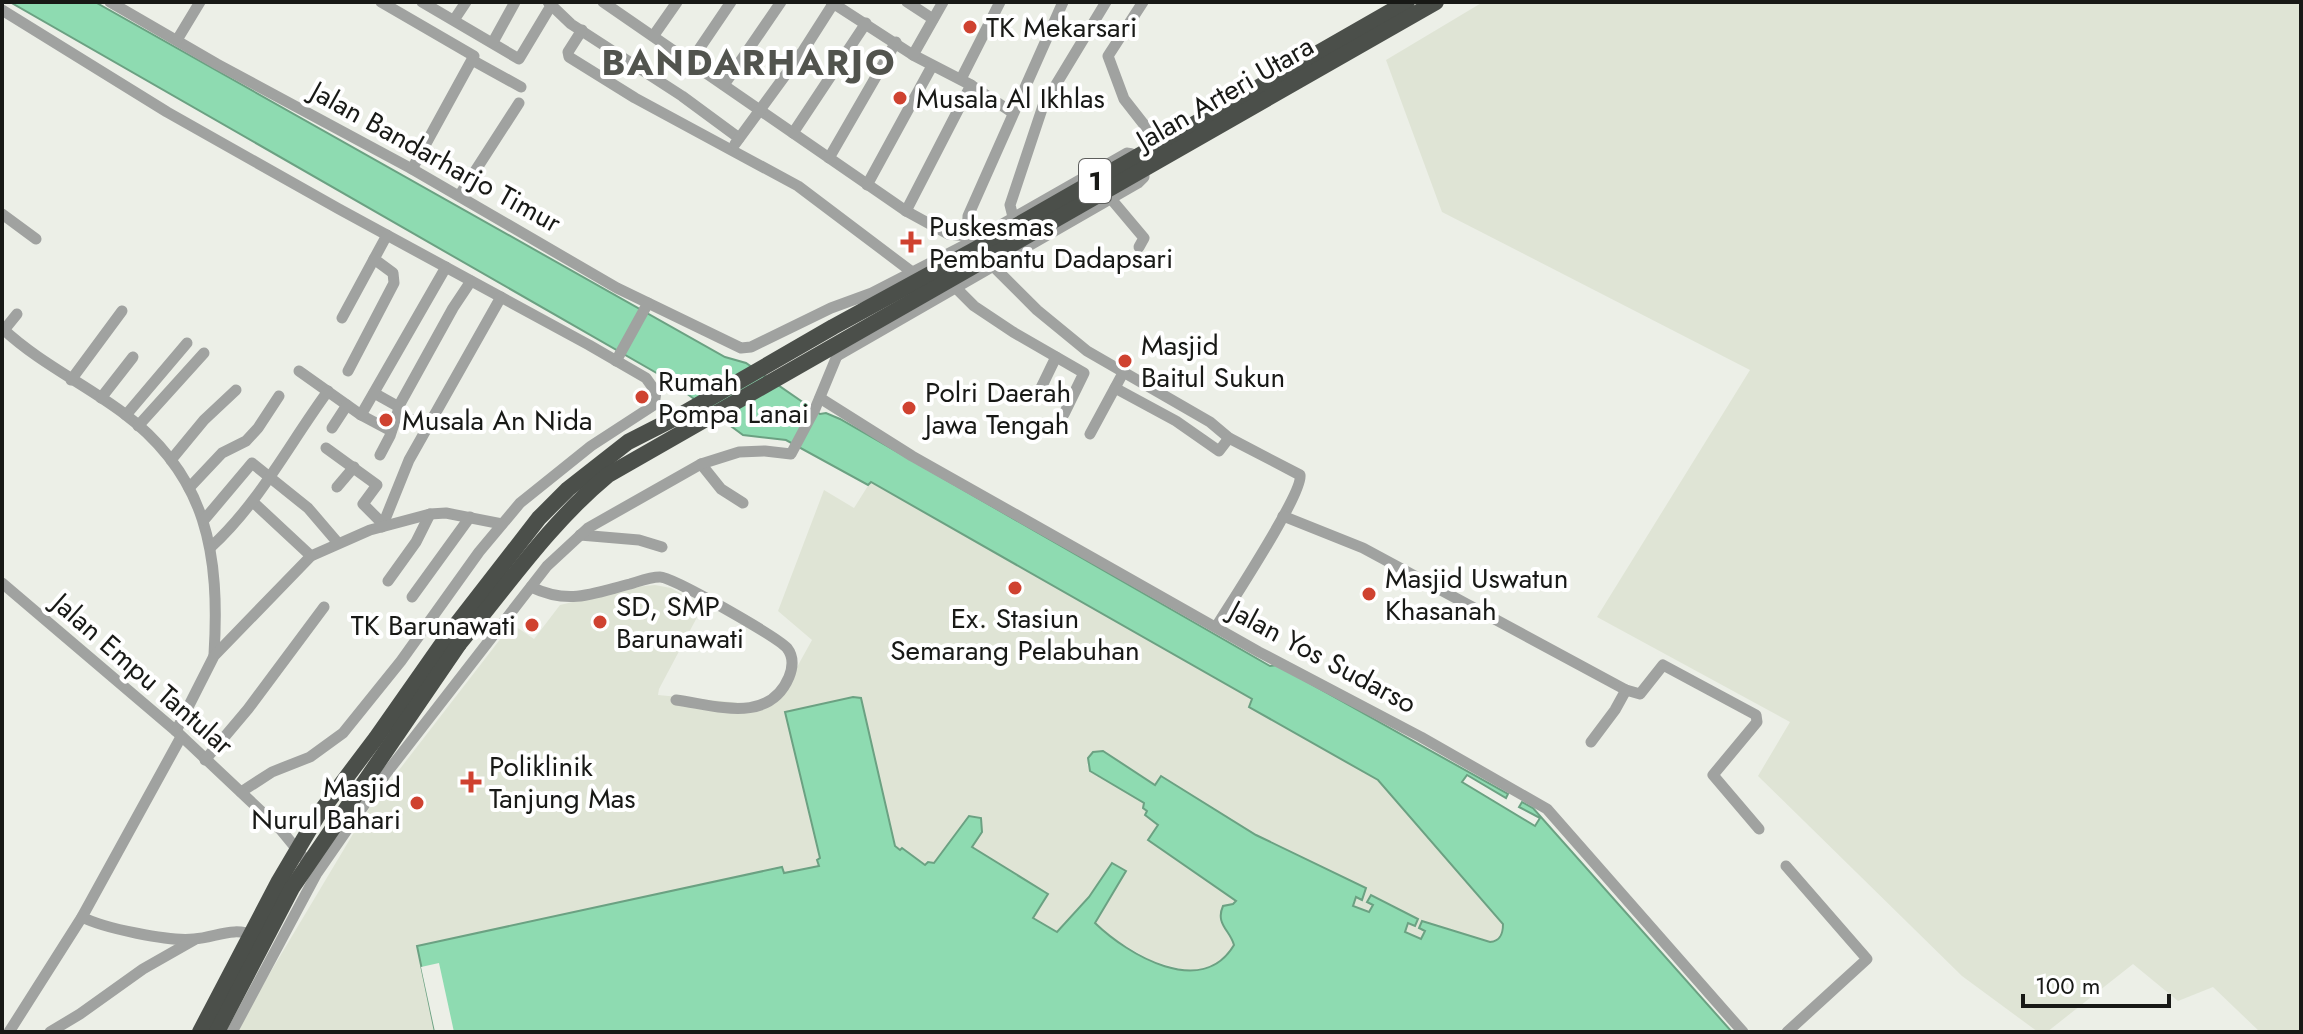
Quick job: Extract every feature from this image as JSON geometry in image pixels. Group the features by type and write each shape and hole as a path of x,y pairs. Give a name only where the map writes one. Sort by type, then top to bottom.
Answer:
{"highway":[{"name":"Jalan Arteri Utara","path":"1141,164 1160,145 1407,2"},
{"name":"Jalan Arteri Utara","path":"838,341 858,306 979,250 1436,2"},
{"name":"Jalan Arteri Utara","path":"454,639 519,542 568,489 628,442 683,422 786,364 838,341 979,250"},
{"name":"1","path":"200,1032 279,881 318,815 454,639"},
{"name":"1","path":"217,1032 292,888 454,639"}],"street":[{"name":"Jalan Bandarharjo Timur","path":"110,2 412,169 647,306 741,348 751,347 831,308 858,306"},
{"path":"177,40 200,2"},
{"path":"381,2 473,56 412,169"},
{"path":"454,20 466,2"},
{"path":"493,42 515,2"},
{"path":"603,2 906,211 979,250 1037,310 1087,351 1210,422 1229,438 1300,475 1301,482 1283,516 1216,627"},
{"path":"654,35 677,2"},
{"path":"691,61 731,2"},
{"path":"724,85 781,2"},
{"path":"907,2 933,19"},
{"path":"913,55 943,2"},
{"path":"906,211 1000,2"},
{"path":"979,250 968,216 1063,2"},
{"path":"1013,217 1010,205 1043,106 1106,2"},
{"path":"1143,2 1108,56 1124,99 1160,145"},
{"path":"424,3 519,59 523,57 550,3 582,30 739,138"},
{"path":"731,149 832,3 1013,113"},
{"path":"2,10 148,101 471,281 618,357 646,378 656,392 654,405 591,446 520,503 343,733 310,757 272,772 241,792"},
{"path":"793,133 866,23"},
{"path":"582,30 568,52 569,57 714,143 731,149 798,186 912,272"},
{"path":"829,158 896,42"},
{"path":"472,60 521,87"},
{"path":"867,185 932,66"},
{"path":"459,196 519,103"},
{"path":"232,1032 317,873 385,775 547,566 580,535 701,464 739,452 791,454 817,404 838,341 957,289 979,250 1013,217 1127,153 1133,154 1141,164 1142,181 1112,200 979,250 912,272 858,306"},
{"path":"1112,200 1144,238 1139,247"},
{"path":"2,214 36,239"},
{"path":"342,318 387,235"},
{"path":"348,371 394,283 393,273 374,259"},
{"path":"361,415 446,267"},
{"path":"380,455 399,410 453,308 471,281"},
{"path":"957,289 974,306 1084,373 1064,414"},
{"path":"382,526 409,460 501,297"},
{"path":"618,357 647,306"},
{"path":"71,380 122,311"},
{"path":"17,314 3,329 71,380 126,415 171,460 189,488 204,520 211,547 215,588 214,656"},
{"path":"126,415 187,343"},
{"path":"138,426 204,353"},
{"path":"101,398 133,357"},
{"path":"1039,392 1056,357"},
{"path":"299,371 361,415 391,431"},
{"path":"1090,434 1123,373"},
{"path":"1115,388 1170,418 1219,451 1229,438"},
{"path":"171,460 204,420 236,390"},
{"path":"211,547 271,479 328,391"},
{"path":"374,393 427,428"},
{"path":"189,488 222,453 246,441 279,396"},
{"name":"Jalan Yos Sudarso","path":"817,404 1547,809 1743,1032"},
{"path":"332,428 347,405"},
{"path":"326,448 377,485 363,504 382,526"},
{"path":"204,520 250,463 308,508 338,543"},
{"path":"701,464 721,489 743,503"},
{"path":"337,487 354,467"},
{"path":"253,502 311,556"},
{"path":"9,1032 82,917 178,734 214,656 311,556 382,526 430,514 446,513 502,524"},
{"path":"388,581 416,542 430,514"},
{"path":"1283,516 1363,548 1626,690 1640,694 1663,665 1756,715 1757,722 1713,775 1759,829"},
{"path":"412,597 470,517"},
{"path":"580,535 639,540 662,547"},
{"path":"531,587 550,596 570,597 666,578 753,626 790,652 793,660 785,686 759,707 741,710 676,700"},
{"name":"Jalan Empu Tantular","path":"2,583 241,792 281,830 317,873"},
{"path":"205,760 248,709 324,607"},
{"path":"1591,742 1626,690"},
{"path":"1786,866 1867,959 1787,1032"},
{"path":"82,917 121,930 194,939 243,930 279,945"},
{"path":"50,1032 143,969 194,939"}],"shaded area":[{"path":"10,2 95,2 725,357 746,363 820,414 826,413 840,419 1270,666 1277,665 1508,794 1506,798 1467,775 1462,782 1535,826 1540,818 1519,807 1522,802 1533,808 1732,1032 435,1032 417,946 782,867 784,873 819,866 817,860 820,858 785,712 853,697 861,698 895,846 925,865 934,863 969,816 981,818 982,832 972,847 1048,894 1033,918 1057,932 1089,897 1112,863 1126,871 1095,923 1126,948 1165,966 1185,970 1203,969 1220,961 1234,945 1222,922 1221,912 1223,906 1236,901 1148,840 1158,825 1145,815 1144,803 1090,771 1088,758 1093,752 1103,751 1155,785 1161,776 1256,835 1366,888 1362,900 1356,897 1353,906 1369,912 1373,905 1367,902 1371,895 1418,919 1415,926 1408,923 1405,932 1421,939 1425,931 1419,928 1422,921 1490,942 1501,936 1503,924 1378,780 1249,707 1252,699 871,482 868,485 786,440 743,435 667,379"},
{"path":"1483,2 2301,2 2301,1032 2260,1032 2213,987 2178,1001 2133,964 2047,1032 2038,1032 1962,976 1758,776 1790,722 1597,617 1750,370 1442,212 1386,60"},
{"path":"871,481 1253,700 1250,707 1378,780 1503,924 1500,937 1490,942 1423,921 1426,931 1422,940 1404,932 1408,923 1371,895 1368,902 1373,905 1369,913 1352,905 1356,897 1362,899 1366,888 1256,835 1161,777 1156,785 1087,764 1090,771 1145,804 1158,825 1148,840 1236,901 1220,921 1234,945 1222,962 1191,972 1152,961 1110,937 1095,923 1126,871 1112,863 1089,897 1058,932 1033,918 1048,894 972,847 951,840 934,863 925,865 903,848 900,850 895,846 861,699 853,697 819,866 784,873 781,867 418,946 435,1032 237,1032 365,814 512,624 534,639 560,605 635,587 655,585 671,588 703,606 658,695 762,705 781,696 812,640 778,611 824,490 854,508"}],"pier":[{"path":"439,963 454,1032 435,1032 421,967"}],"place":[{"name":"TK Mekarsari","path":"970,27"},
{"name":"Musala Al Ikhlas","path":"900,98"},
{"name":"Puskesmas Pembantu Dadapsari","path":"911,242"},
{"name":"Masjid Baitul Sukun","path":"1125,361"},
{"name":"Rumah Pompa Lanai","path":"642,397"},
{"name":"Polri Daerah Jawa Tengah","path":"909,408"},
{"name":"Musala An Nida","path":"386,420"},
{"name":"Ex. Stasiun Semarang Pelabuhan","path":"1015,588"},
{"name":"Masjid Uswatun Khasanah","path":"1369,594"},
{"name":"SD, SMP Barunawati","path":"600,622"},
{"name":"TK Barunawati","path":"532,625"},
{"name":"Poliklinik Tanjung Mas","path":"471,782"},
{"name":"Masjid Nurul Bahari","path":"417,803"}],"district":[{"name":"BANDARHARJO","path":"749,62"}]}
